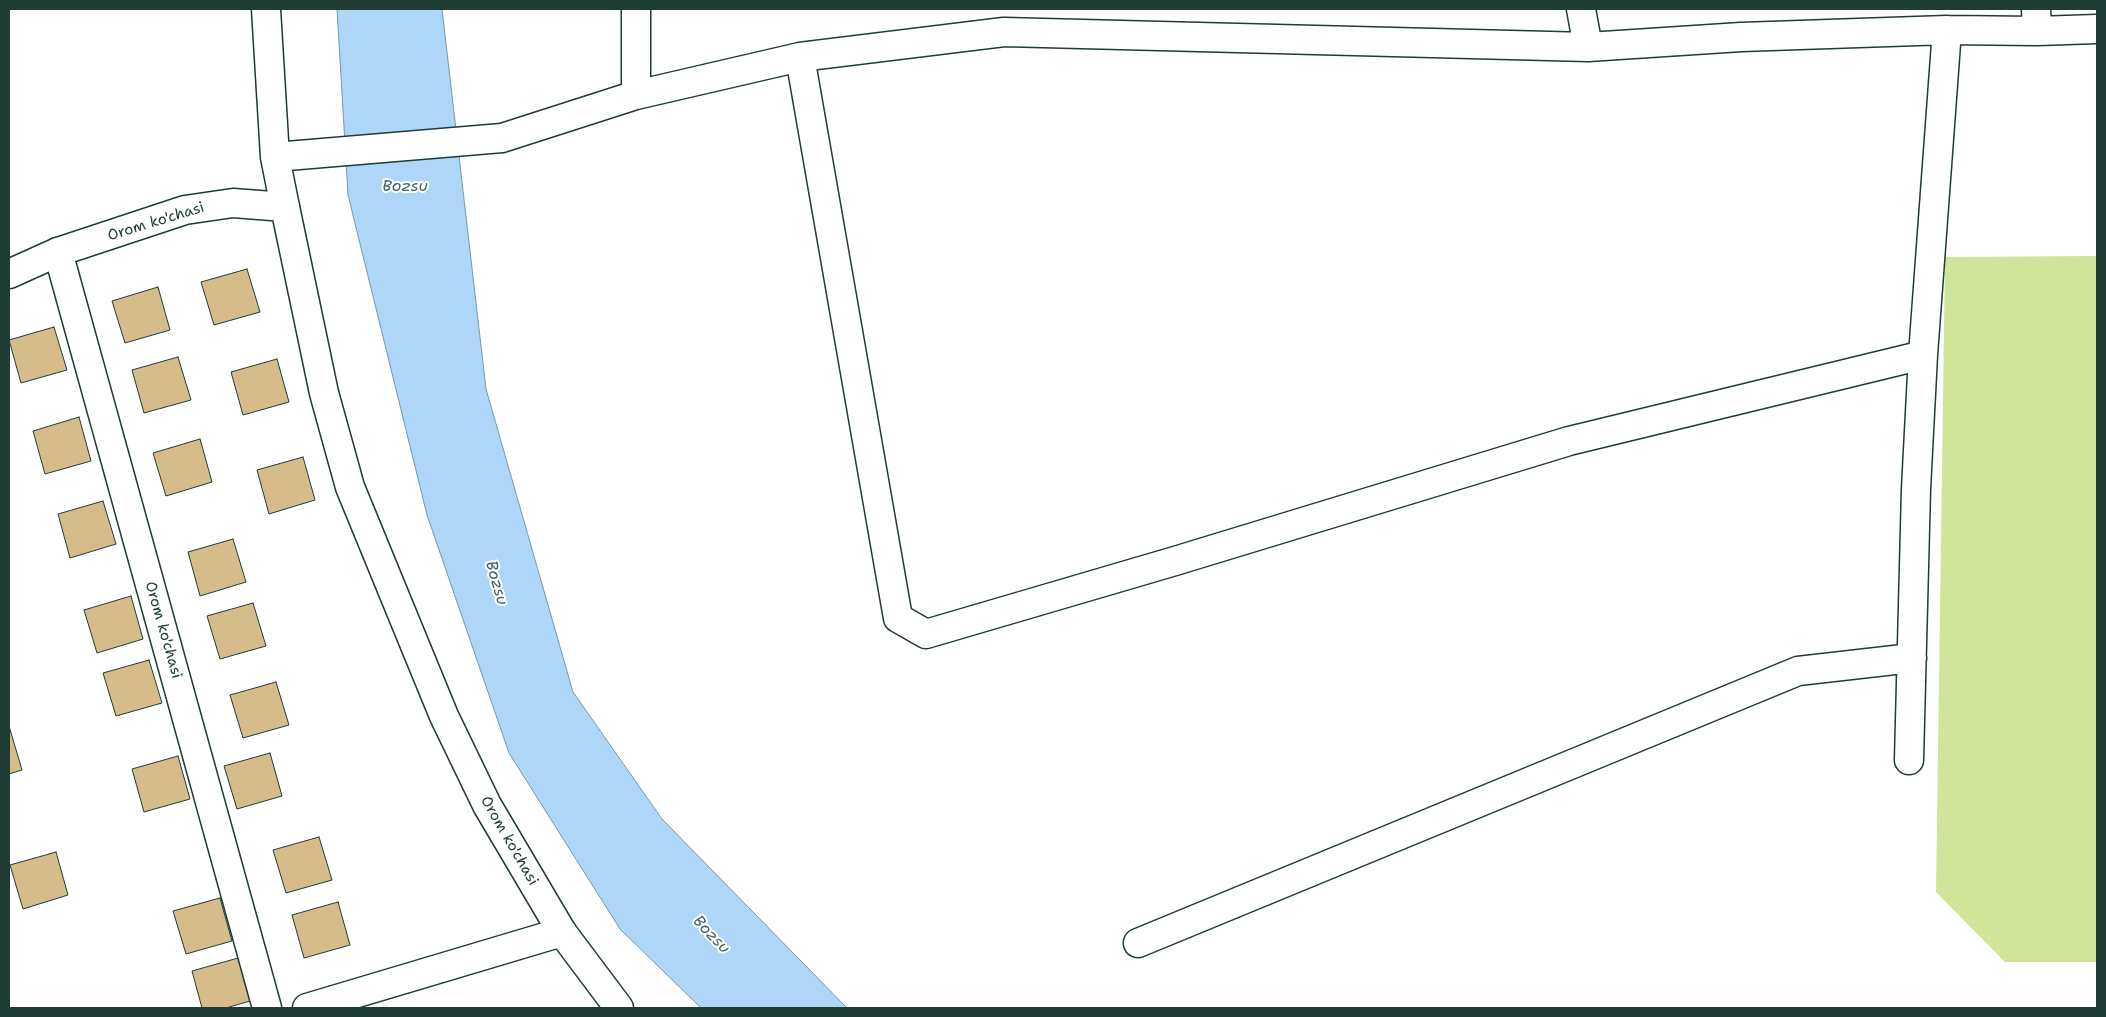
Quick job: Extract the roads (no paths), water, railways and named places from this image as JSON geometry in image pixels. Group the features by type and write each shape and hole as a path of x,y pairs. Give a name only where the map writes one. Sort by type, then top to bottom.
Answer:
{"street":[{"name":"Orom ko'chasi","path":"266,9 275,157 324,393 350,487 444,716 487,805 562,932 619,1008"},
{"path":"636,9 636,94"},
{"path":"1581,9 1588,47"},
{"path":"275,157 502,138 636,94 800,57 1004,32 1588,47 1741,36 1946,30 2037,20 2097,29"},
{"path":"1909,760 1916,489 1923,355 1946,30"},
{"path":"800,57 898,618 926,634 1194,556 1569,441 1923,355"},
{"name":"Orom ko'chasi","path":"9,274 58,252 185,210 233,203 286,207"},
{"name":"Orom ko'chasi","path":"58,252 268,1008"},
{"path":"1138,942 1798,671 1912,658"},
{"path":"307,1008 562,932"}],"water":[{"name":"Bozsu","path":"337,9 442,9 486,389 573,692 662,819 847,1008 701,1008 620,929 509,753 427,515 348,195"}]}
